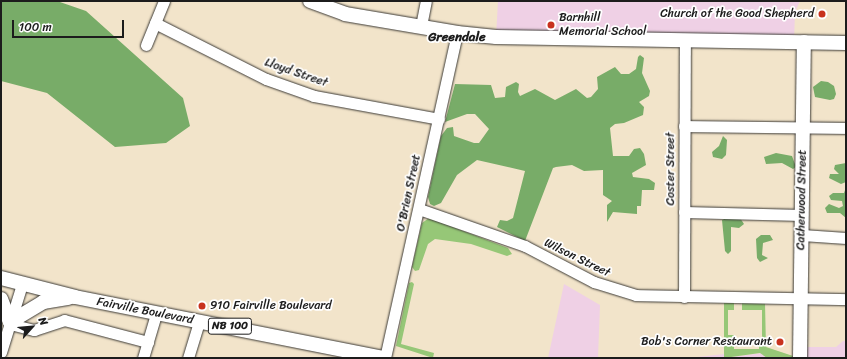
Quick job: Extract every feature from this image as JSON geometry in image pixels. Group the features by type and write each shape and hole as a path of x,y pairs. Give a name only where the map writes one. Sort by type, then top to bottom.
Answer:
{"main road":[{"path":"310,1 345,14 457,33 496,37 846,43"},
{"name":"Catherwood Street","path":"800,358 804,42"},
{"name":"Fairville Boulevard","path":"1,278 75,297 156,314 199,321 385,358"},
{"path":"1,299 10,323 43,302 75,297"}],"street":[{"path":"146,45 164,1"},
{"path":"421,26 426,1"},
{"name":"Lloyd Street","path":"155,23 266,79 314,96 439,119"},
{"name":"O'Brien Street","path":"385,358 457,33"},
{"name":"Coster Street","path":"684,297 685,40"},
{"path":"684,126 846,128"},
{"name":"Wilson Street","path":"419,209 525,246 607,288 642,296 846,299"},
{"path":"684,212 802,215"},
{"path":"802,235 846,238"},
{"path":"1,352 22,284"},
{"path":"143,358 156,314"},
{"path":"10,323 34,330 64,320 148,342"},
{"path":"188,358 199,321"}],"shaded area":[{"path":"498,1 800,1 795,12 794,42 496,37"},
{"path":"564,284 600,305 598,358 548,358"},
{"path":"843,341 846,341 846,358 806,358 806,347 836,347"},
{"path":"761,353 767,358 724,358"},
{"path":"724,354 724,358 688,358"}],"green space":[{"path":"1,1 57,1 86,11 183,98 190,126 166,143 115,147 47,93 1,81"},
{"path":"640,55 644,58 642,73 650,91 649,96 639,102 644,107 643,115 624,123 615,124 610,128 613,156 629,156 634,149 640,148 644,154 646,165 632,173 633,177 649,179 655,183 654,190 642,190 641,206 637,206 637,214 613,212 607,222 607,205 612,201 603,195 603,170 584,171 572,165 556,167 553,168 525,241 497,227 500,220 507,221 513,218 525,171 477,160 457,175 441,203 434,206 430,204 428,197 441,136 447,128 453,127 454,136 474,143 479,143 489,129 475,114 467,114 445,122 455,84 491,85 495,98 505,97 506,87 516,82 519,84 518,92 520,96 535,89 555,100 576,89 587,98 591,97 598,89 597,77 615,67 621,74 629,74 636,69 638,57"},
{"path":"821,81 828,82 834,86 836,94 834,99 830,100 815,97 813,87"},
{"path":"723,136 727,140 726,155 722,159 713,157 712,152 719,146"},
{"path":"776,153 792,156 796,167 793,169 782,163 766,164 764,157"},
{"path":"846,163 846,182 841,184 829,178 830,174 839,174 834,169 835,165"},
{"path":"846,187 846,218 840,213 827,213 825,208 829,204 839,208 843,206 842,201 831,200 829,196 833,193 844,193"},
{"path":"729,217 740,218 744,224 739,228 731,227 731,251 728,254 725,251 722,220"},
{"path":"429,218 508,248 512,254 507,256 471,244 435,239 428,244 419,270 415,271 412,267 422,223"},
{"path":"761,235 770,235 773,240 763,243 762,255 768,258 760,262 757,258 756,239"},
{"path":"412,282 414,284 401,344 434,353 433,358 396,346 409,283"},
{"path":"724,303 734,303 734,310 728,310 728,335 734,335 734,349 759,349 759,343 762,343 762,310 742,310 742,303 765,303 766,347 793,356 793,358 767,358 760,353 724,358"}],"place":[{"name":"Church of the Good Shepherd","path":"822,14"},
{"name":"Barnhill Memorial School","path":"551,25"},
{"name":"910 Fairville Boulevard","path":"202,306"},
{"name":"Bob's Corner Restaurant","path":"780,342"}],"district":[{"name":"Greendale","path":"457,37"}]}
